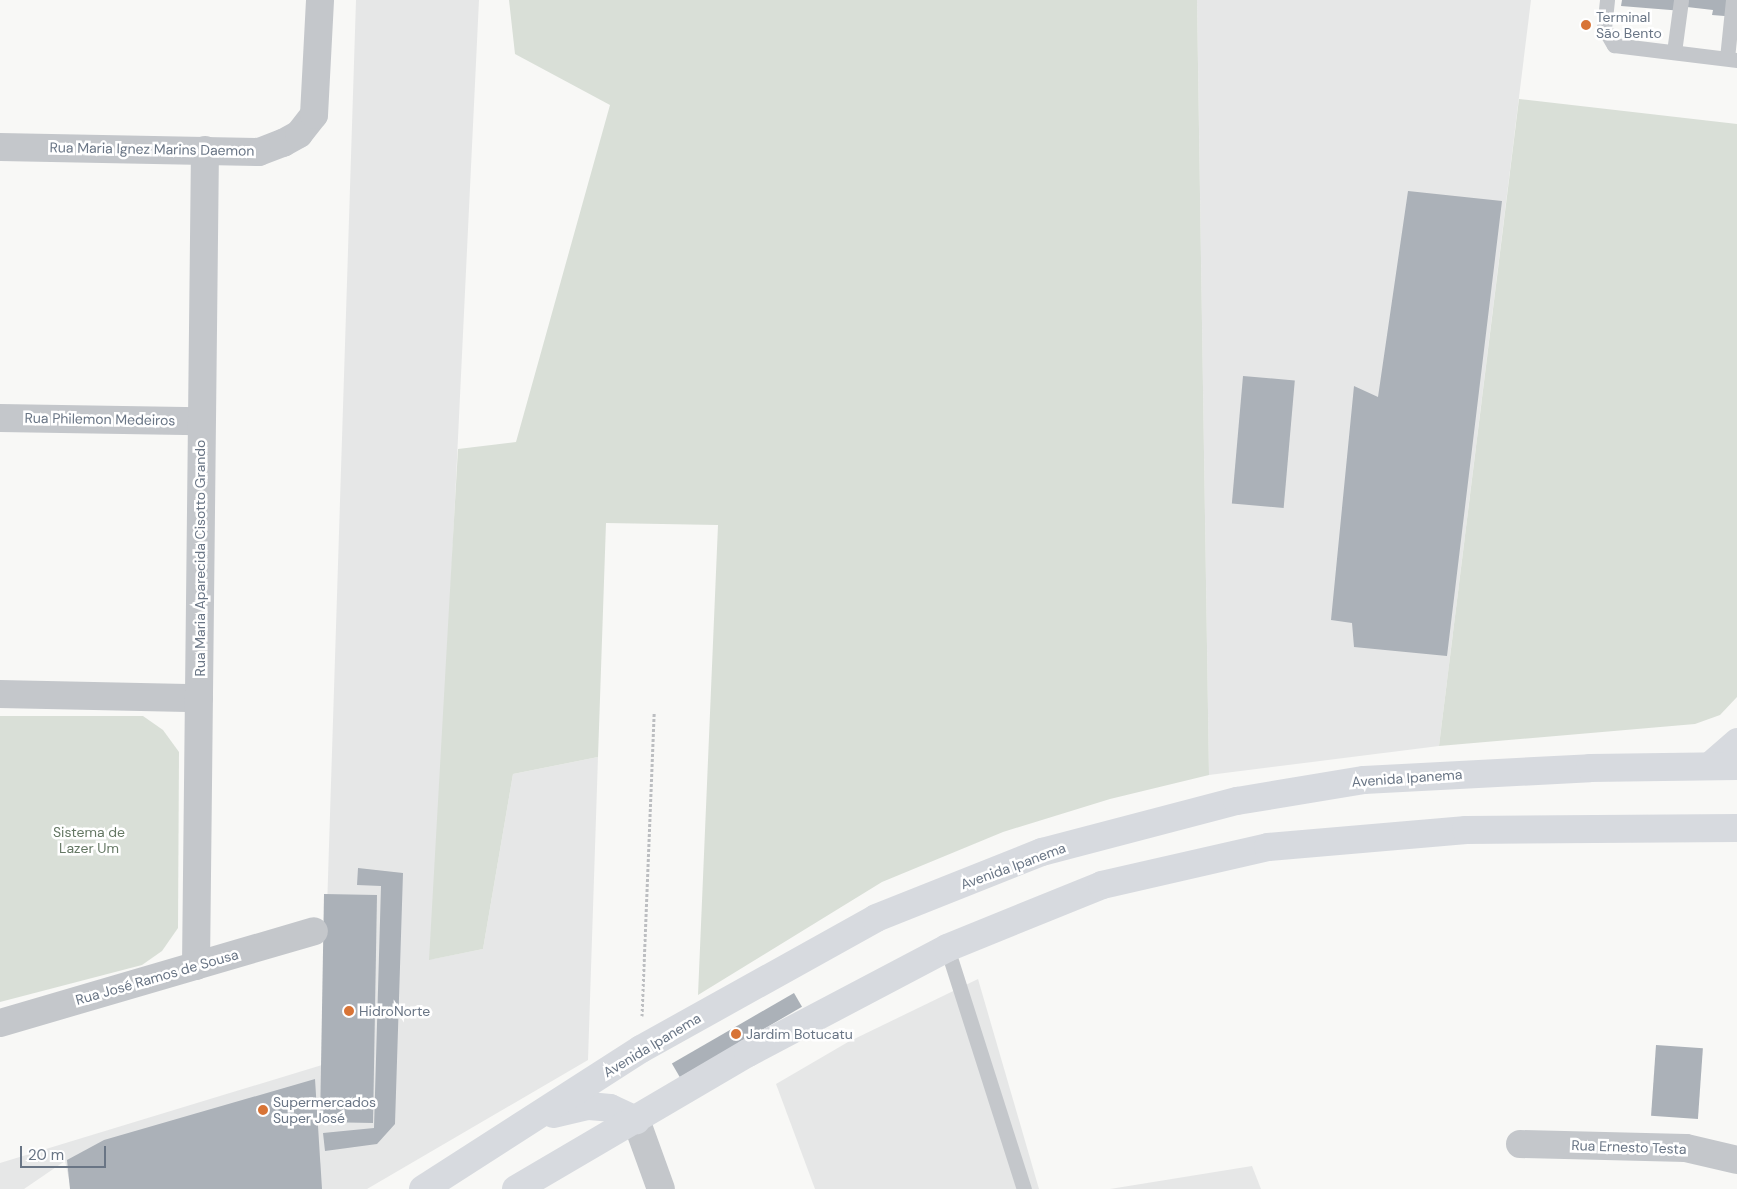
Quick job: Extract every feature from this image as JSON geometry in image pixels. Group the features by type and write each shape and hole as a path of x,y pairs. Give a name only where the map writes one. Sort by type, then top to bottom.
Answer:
{"main road":[{"path":"1724,765 1737,742"},
{"name":"Avenida Ipanema","path":"423,1189 641,1050 876,918 1042,852 1237,801 1364,780 1724,765"},
{"path":"516,1189 748,1053 947,948 1102,885 1268,847 1466,830 1737,828"},
{"path":"516,1128 564,1109 589,1106 610,1108 636,1120"}],"street":[{"name":"Rua Maria Ignez Marins Daemon","path":"0,147 259,152 299,134 314,114 317,97 320,0"},
{"name":"Rua Maria Aparecida Cisotto Grando","path":"196,966 200,421 205,150"},
{"name":"Rua Philemon Medeiros","path":"0,418 200,421"},
{"path":"0,694 199,698"},
{"name":"Rua José Ramos de Sousa","path":"0,1023 314,931"},
{"path":"636,1120 662,1189"},
{"name":"Rua Ernesto Testa","path":"1520,1144 1686,1148 1737,1160"}],"lane":[{"path":"1607,0 1604,28 1610,42 1614,45 1732,59 1733,0"},
{"path":"1674,52 1681,0"},
{"path":"947,948 1024,1189"}],"path":[{"path":"641,1050 654,713"}],"shaded area":[{"path":"356,0 479,0 433,959 483,949 513,774 598,757 588,1060 367,1189 71,1189 65,1161 24,1189 0,1189 0,1163 322,1065"},
{"path":"1197,0 1531,0 1439,746 1209,775"},
{"path":"978,979 1039,1189 815,1189 776,1084 848,1042"},
{"path":"1252,1166 1261,1189 1110,1189"}],"green space":[{"path":"509,0 1197,0 1209,775 1110,799 1003,832 882,882 698,995 718,525 606,523 598,757 513,774 483,949 429,960 458,449 516,442 610,105 515,54"},
{"path":"1519,99 1737,124 1737,697 1720,715 1695,724 1439,746"},
{"name":"Sistema de Lazer Um","path":"0,716 143,716 163,730 179,752 178,928 162,951 142,965 0,1002"}],"building":[{"path":"1622,0 1737,0 1737,17 1712,15 1713,10 1687,7 1683,11 1621,6"},
{"path":"1408,191 1502,201 1447,656 1354,647 1352,623 1331,620 1354,386 1378,397"},
{"path":"1243,376 1295,381 1284,508 1232,504"},
{"path":"358,868 403,873 395,1124 377,1144 325,1151 323,1133 374,1128 381,886 357,885"},
{"name":"HidroNorte","path":"324,894 377,895 373,1123 320,1122"},
{"name":"Jardim Botucatu","path":"794,993 802,1007 680,1077 672,1064"},
{"path":"1656,1045 1703,1048 1698,1119 1651,1116"},
{"name":"Supermercados Super José","path":"315,1079 322,1189 70,1189 67,1160 104,1140"}],"place":[{"name":"Terminal São Bento","path":"1586,25"},
{"name":"HidroNorte","path":"349,1011"},
{"name":"Jardim Botucatu","path":"736,1034"},
{"name":"Supermercados Super José","path":"263,1110"}]}
